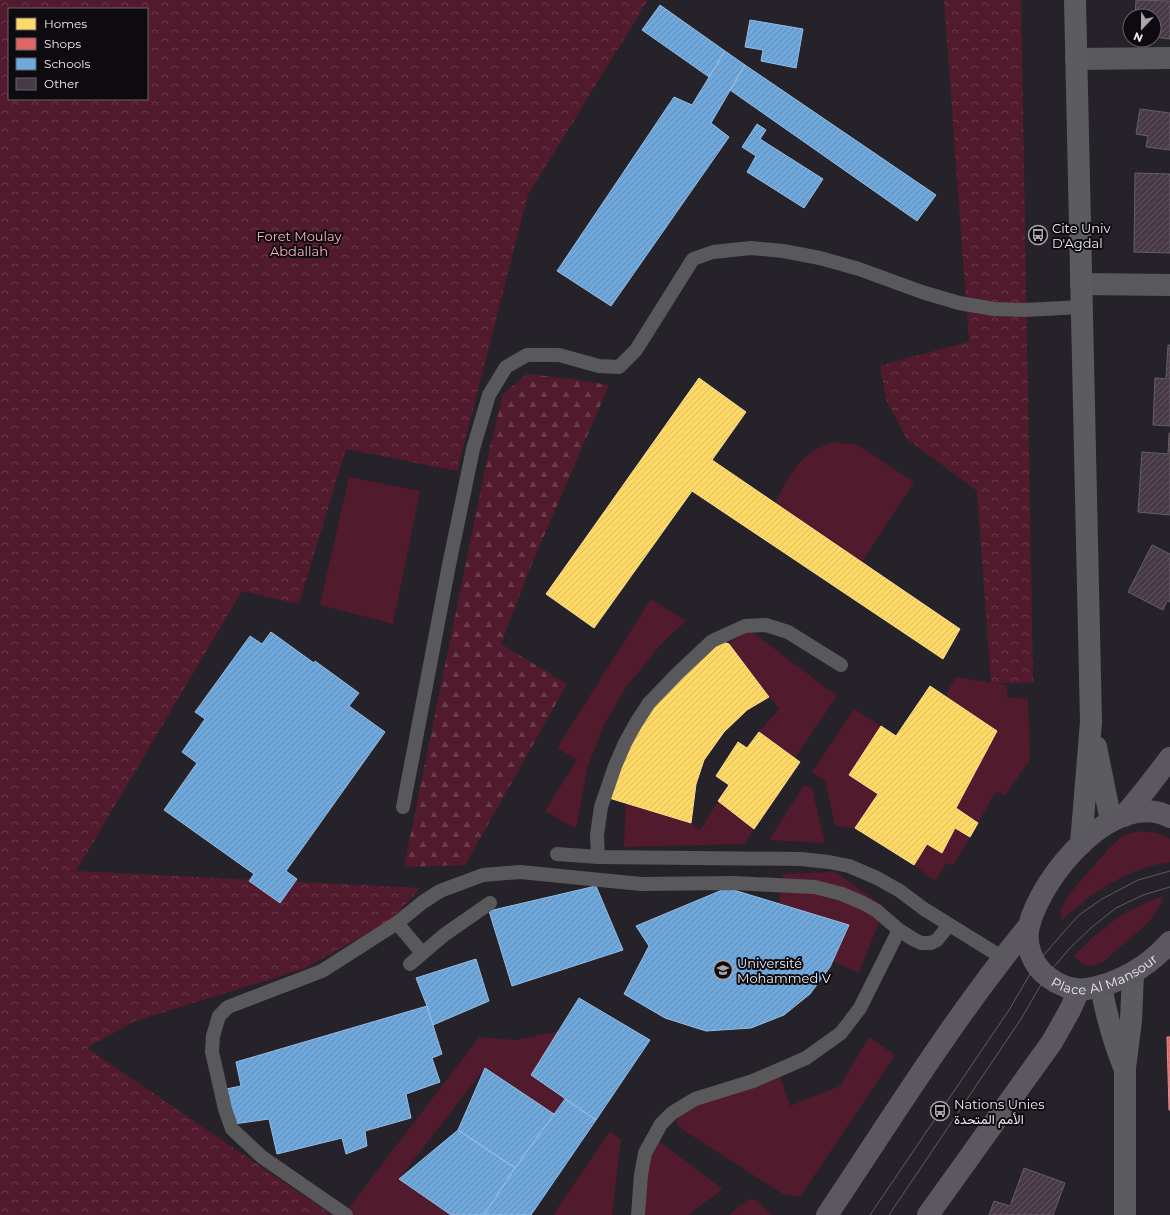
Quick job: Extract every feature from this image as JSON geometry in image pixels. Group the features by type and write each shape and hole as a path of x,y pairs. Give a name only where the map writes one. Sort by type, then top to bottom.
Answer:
{"main road":[{"path":"1118,818 1147,788 1170,758"},
{"name":"Place Al Mansour","path":"1170,818 1157,813 1134,813 1118,818 1098,830 1081,844 1054,874 1035,908 1028,927 1030,952 1041,971 1056,983 1067,988 1078,990 1101,986 1133,973 1148,963 1170,942"},
{"path":"827,1215 955,1024 1002,958 1028,927"},
{"path":"928,1215 1052,1042 1070,1010 1078,990"}],"street":[{"path":"1075,0 1091,722 1081,844"},
{"path":"1076,59 1170,58"},
{"path":"1081,284 1170,285"},
{"path":"1091,722 1118,818"},
{"path":"1125,1215 1125,1068 1132,1020 1133,973"},
{"path":"1101,986 1110,1028 1125,1068"}],"lane":[{"path":"403,807 473,449 489,395 506,367 527,355 560,355 599,366 619,367 636,350 693,259 713,252 751,248 783,251 820,258 859,269 922,292 960,303 994,309 1024,310 1082,306"},
{"path":"598,857 597,835 601,807 615,766 628,736 650,703 678,673 712,641 745,626 766,625 788,632 841,664"},
{"path":"557,854 598,857 801,859 849,866 877,878 900,891 924,909 1002,958"},
{"path":"346,1215 262,1157 232,1129 225,1109 212,1052 213,1036 219,1016 228,1007 322,971 397,923 423,902 440,891 483,875 520,872 641,884 734,883 815,887 842,894 863,903 877,911 912,939 922,943 931,943 938,940 949,925"},
{"path":"410,964 466,918 490,903"},
{"path":"397,923 422,953"},
{"path":"638,1215 641,1174 645,1153 661,1124 672,1113 696,1099 753,1081 806,1058 841,1033 860,1008 899,930"}],"green space":[{"name":"Foret Moulay Abdallah","path":"0,0 648,0 528,195 457,471 346,449 299,604 242,591 76,871 420,888 390,921 303,969 135,1021 87,1048 332,1215 0,1215"},
{"path":"944,0 1021,0 1033,683 991,683 977,491 906,438 886,399 880,366 969,342"},
{"path":"527,374 609,385 531,566 501,644 567,684 465,865 404,867 486,464 503,394"},
{"path":"832,442 858,445 914,482 862,562 775,503 783,488 802,460 815,450"},
{"path":"349,477 420,491 393,624 320,605"},
{"path":"651,599 686,621 663,642 627,686 604,725 587,769 576,829 545,811 577,760 557,748"},
{"path":"748,629 837,696 795,758 759,732 779,709 729,644"},
{"path":"956,677 1007,685 1007,697 1028,699 1030,760 1005,795 996,792 978,823 956,808 997,731 945,696"},
{"path":"854,709 881,726 849,775 878,794 855,828 835,826 825,781 812,772"},
{"path":"804,785 812,788 825,843 769,840"},
{"path":"718,801 754,829 744,844 624,847 626,803 691,823 700,831"},
{"path":"955,828 970,837 953,865 946,863 935,881 914,865 927,844 942,853"},
{"path":"1139,831 1157,833 1170,839 1170,862 1139,870 1111,883 1073,910 1061,921 1061,910 1065,900 1109,848 1122,836"},
{"path":"835,872 885,907 859,973 833,961 849,925 779,904 783,874"},
{"path":"1164,896 1160,906 1148,923 1103,962 1095,965 1087,965 1080,962 1074,956 1094,936 1115,920 1138,906"},
{"path":"559,1031 531,1075 565,1099 554,1114 485,1068 399,1179 451,1215 348,1215 345,1213 479,1037 516,1040"},
{"path":"869,1037 895,1055 800,1197 783,1194 683,1130 677,1124 676,1116 692,1098 776,1064 790,1106 840,1086"},
{"path":"610,1131 621,1140 612,1215 553,1215"},
{"path":"657,1140 723,1189 688,1215 645,1215 649,1153"},
{"path":"749,1199 755,1200 772,1215 729,1215"}],"building: Homes":[{"path":"699,378 746,412 712,460 960,629 943,659 692,491 594,628 546,594"},
{"path":"723,642 729,644 769,697 747,710 724,732 704,760 696,784 691,823 609,798 625,753 648,713 714,646"},
{"path":"930,686 997,731 956,808 978,823 970,837 955,828 942,853 927,844 914,865 855,828 878,794 849,775 881,726 896,736"},
{"path":"759,732 800,762 754,829 718,801 729,785 716,776 738,742 747,748"}],"building: Shops":[{"path":"1167,1037 1170,1037 1170,1110 1169,1110"}],"building: Schools":[{"path":"660,5 725,51 709,77 642,30"},
{"path":"750,20 803,29 796,68 761,61 763,50 745,47"},
{"path":"725,51 745,65 711,123 729,137 611,306 557,271 674,97 692,105"},
{"path":"745,65 936,195 917,221 730,90"},
{"path":"757,124 766,130 760,139 823,179 804,208 747,172 756,156 742,147"},
{"path":"271,632 314,663 315,661 359,693 349,706 385,732 286,871 297,879 280,903 249,881 254,874 164,810 197,763 182,752 205,719 195,712 250,636 262,644"},
{"path":"596,886 623,950 512,986 489,911"},
{"path":"727,888 849,925 830,967 810,994 784,1015 751,1028 706,1031 665,1018 624,994 649,946 636,926"},
{"path":"476,959 489,1001 433,1025 416,978"},
{"path":"579,998 650,1040 596,1120 531,1075"},
{"path":"427,1006 442,1054 432,1058 440,1082 406,1094 411,1118 365,1131 367,1146 346,1154 342,1138 277,1154 269,1119 234,1124 226,1089 241,1086 236,1062"},
{"path":"485,1068 554,1114 515,1168 458,1130"},
{"path":"565,1099 596,1120 531,1215 484,1215 515,1168"},
{"path":"458,1130 515,1168 484,1215 451,1215 399,1179"}],"building: Other":[{"path":"1136,0 1170,1 1170,39 1162,38 1162,8 1136,8"},
{"path":"1140,109 1170,113 1170,150 1146,147 1148,136 1136,134"},
{"path":"1135,173 1170,174 1170,253 1134,252"},
{"path":"1168,345 1170,345 1170,426 1153,425 1155,378 1166,379"},
{"path":"1169,433 1170,515 1138,512 1142,452 1168,454"},
{"path":"1152,545 1170,554 1170,602 1167,601 1163,610 1128,592"},
{"path":"1024,1168 1065,1183 1053,1215 989,1215 994,1201 1010,1206"}],"tram line":[{"path":"870,1215 1009,1010 1036,964 1062,934 1079,915 1102,899 1138,880 1170,871"},
{"path":"889,1215 1021,1019 1046,976 1070,948 1092,927 1116,908 1143,895 1170,887"}],"place":[{"name":"Cite Univ D'Agdal","path":"1038,235"},
{"name":"Université Mohammed V","path":"723,970"},
{"name":"Nations Unies الأمم المتحدة","path":"940,1111"}]}
